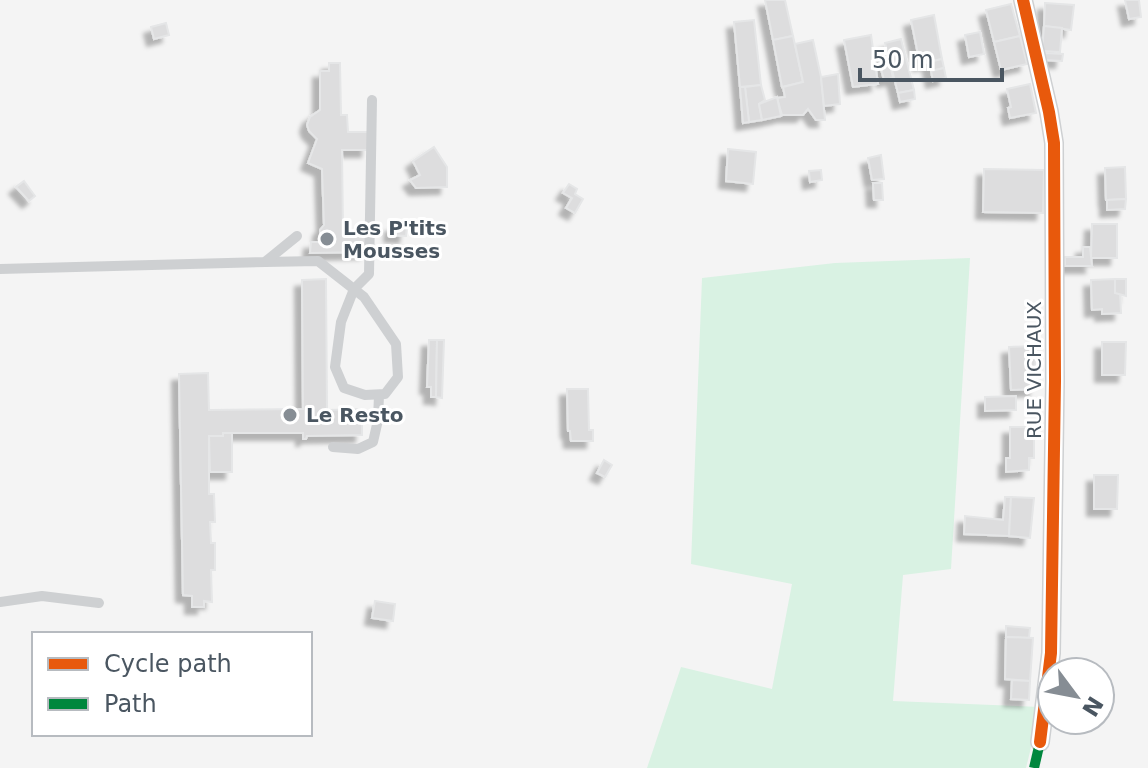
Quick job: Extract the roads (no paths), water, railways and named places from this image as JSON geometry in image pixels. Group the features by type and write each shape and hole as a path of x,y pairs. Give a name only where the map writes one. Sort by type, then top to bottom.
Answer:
{"street":[{"name":"RUE VICHAUX","path":"1023,0 1054,143 1051,653 1040,742"}],"lane":[{"path":"0,269 318,261 354,289 364,297 396,344 398,377 385,394 365,395 344,388 335,367 341,322 354,289 369,274 372,100"},
{"path":"265,262 297,236"},
{"path":"333,447 358,449 373,442 379,395"},
{"path":"0,602 42,596 99,603"}],"place":[{"name":"Les P'tits Mousses","path":"327,239"},
{"name":"Le Resto","path":"290,415"}]}
